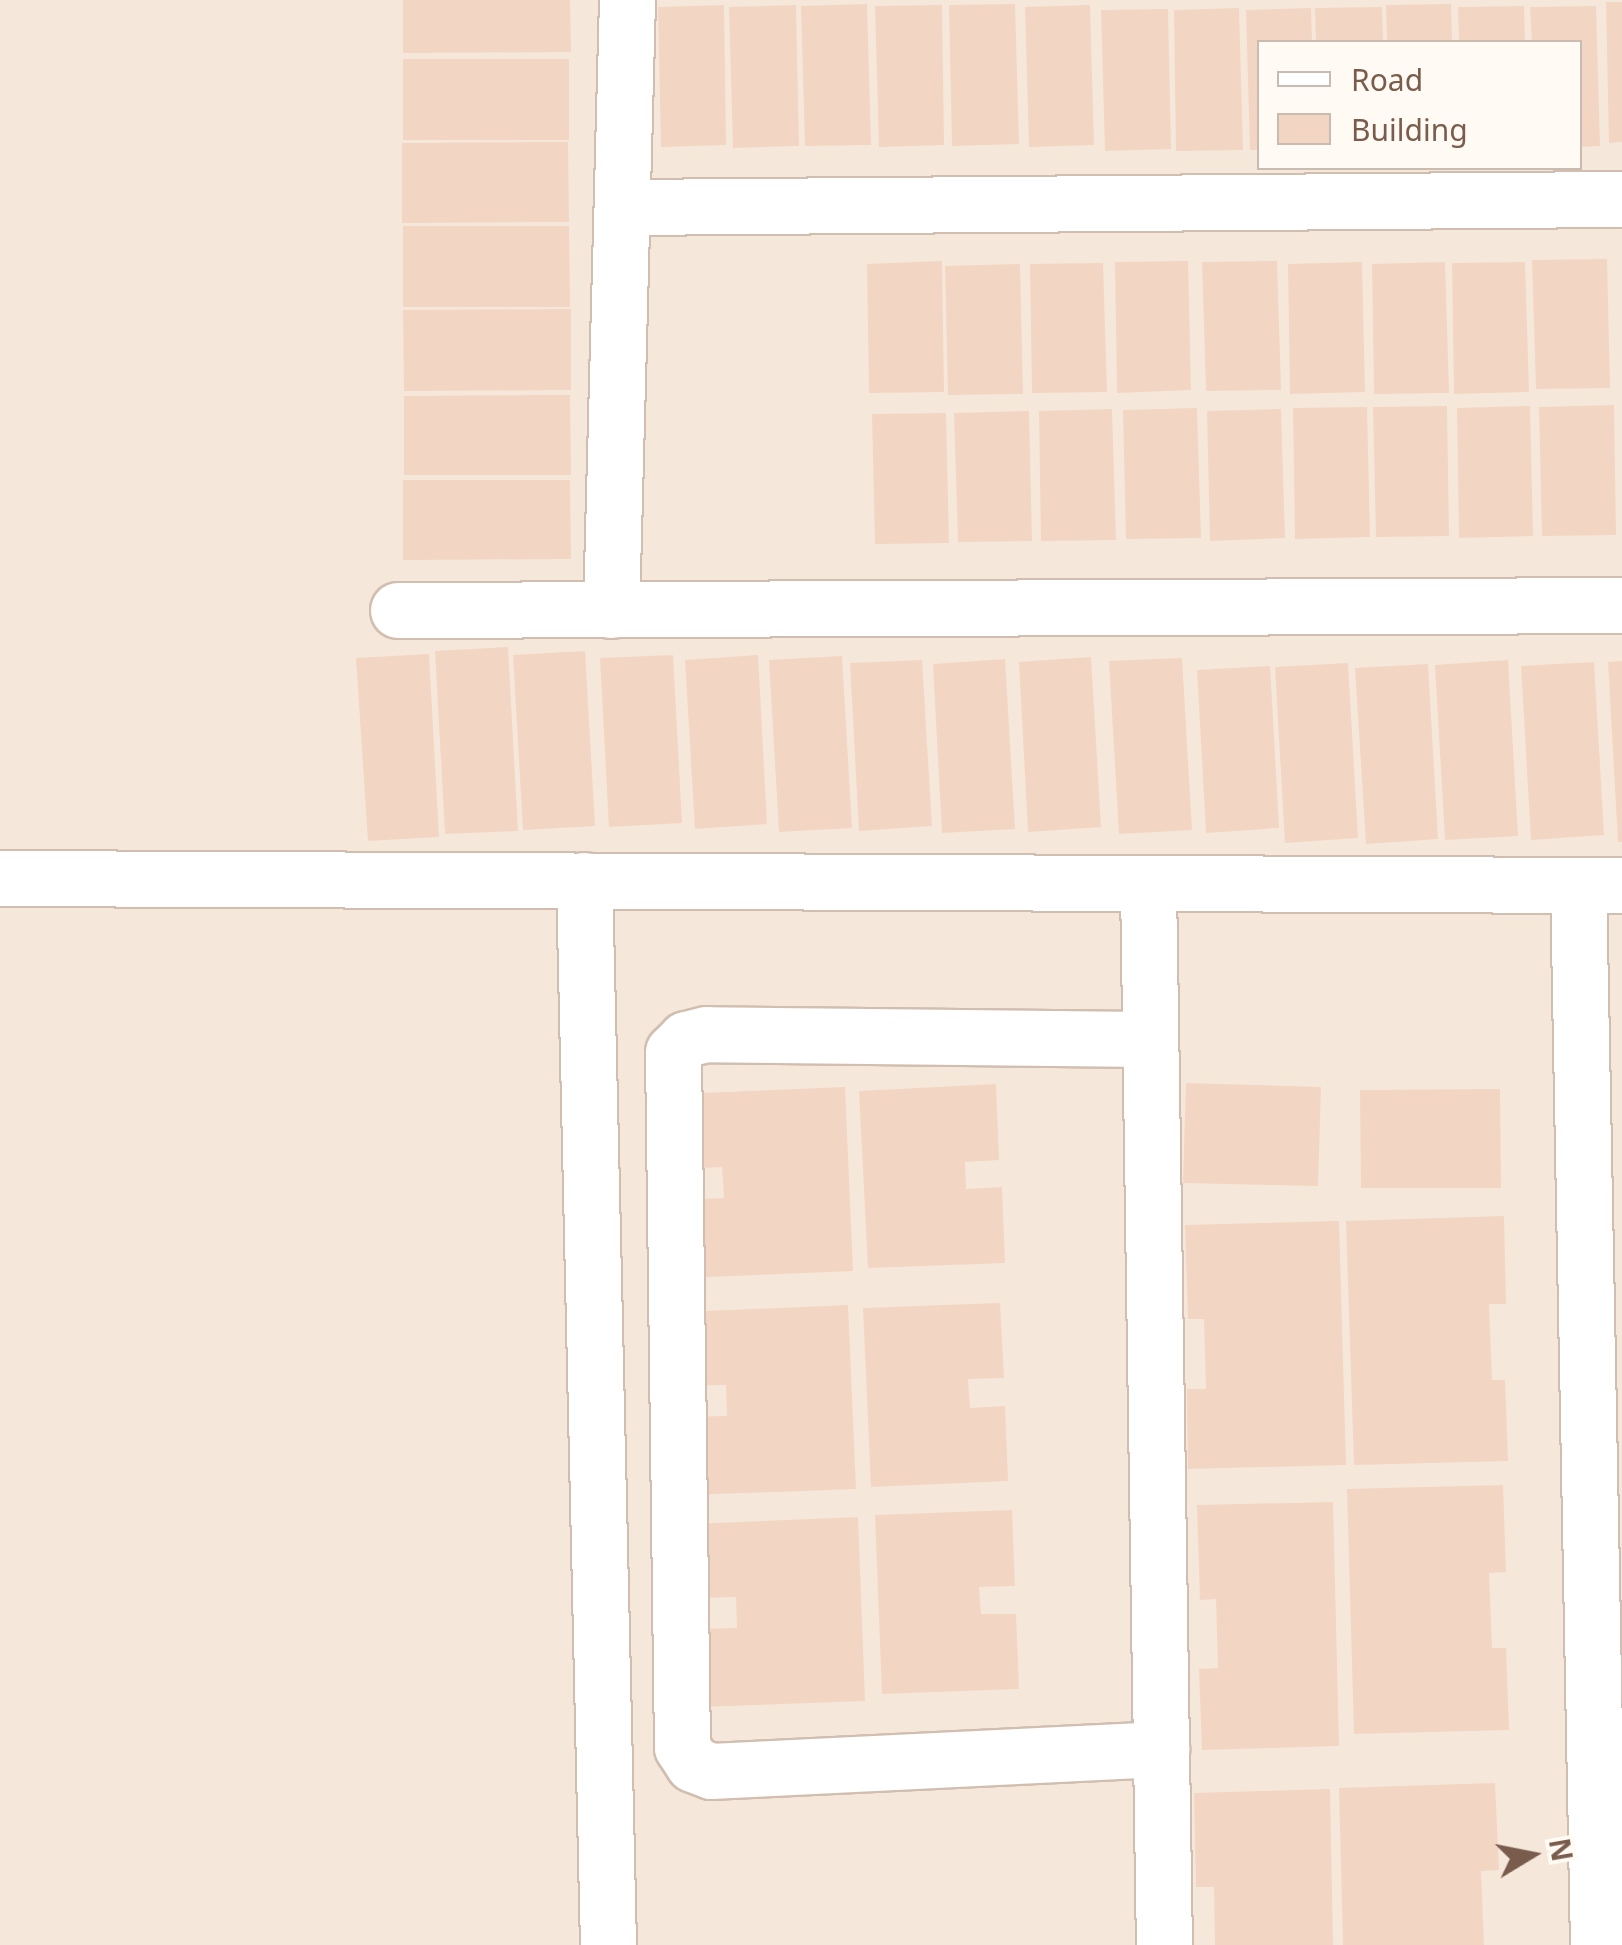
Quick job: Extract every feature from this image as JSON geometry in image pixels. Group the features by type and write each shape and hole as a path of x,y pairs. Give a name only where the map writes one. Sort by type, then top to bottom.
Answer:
{"street":[{"path":"611,610 627,0"},
{"path":"622,207 1622,199"},
{"path":"398,610 1622,605"},
{"path":"0,878 1600,885 1608,1736 1598,1945"},
{"path":"584,880 608,1945"},
{"path":"1148,884 1164,1945"},
{"path":"1150,1040 706,1034 686,1039 673,1052 682,1747 693,1764 711,1771 1161,1748"}],"shaded area":[{"path":"0,0 1622,0 1622,1945 0,1945"}],"building":[{"path":"403,0 570,0 571,52 403,53"},
{"path":"1606,2 1622,2 1622,142 1609,143"},
{"path":"867,4 871,145 805,146 801,6"},
{"path":"1015,4 1019,144 952,146 949,5"},
{"path":"1451,4 1452,40 1387,40 1386,5"},
{"path":"724,5 726,145 661,147 658,7"},
{"path":"796,5 799,146 733,148 729,7"},
{"path":"942,5 944,145 879,147 875,6"},
{"path":"1090,5 1094,145 1029,147 1025,7"},
{"path":"1524,6 1525,40 1459,40 1458,7"},
{"path":"1596,6 1600,146 1582,147 1582,40 1532,40 1530,7"},
{"path":"1382,7 1383,40 1316,40 1315,8"},
{"path":"1239,8 1243,150 1176,151 1174,10"},
{"path":"1311,8 1312,40 1257,40 1257,150 1250,150 1246,10"},
{"path":"1168,9 1171,149 1105,151 1101,10"},
{"path":"403,59 569,59 569,140 403,140"},
{"path":"568,142 569,222 402,223 402,143"},
{"path":"403,226 569,226 570,307 403,307"},
{"path":"1607,259 1610,388 1536,389 1532,260"},
{"path":"942,261 944,392 869,393 867,264"},
{"path":"1188,261 1191,390 1117,393 1115,262"},
{"path":"1277,261 1281,390 1206,391 1202,262"},
{"path":"1362,262 1365,392 1290,394 1288,264"},
{"path":"1445,262 1449,393 1374,394 1372,264"},
{"path":"1525,262 1529,392 1454,394 1452,263"},
{"path":"1103,263 1107,392 1032,393 1030,264"},
{"path":"1020,264 1023,394 948,395 945,266"},
{"path":"571,309 571,390 404,391 403,310"},
{"path":"570,395 571,475 404,475 404,396"},
{"path":"1614,405 1616,535 1542,536 1539,407"},
{"path":"1447,406 1449,536 1376,537 1373,407"},
{"path":"1530,406 1533,536 1459,538 1457,408"},
{"path":"1367,407 1370,537 1295,539 1293,408"},
{"path":"1197,408 1201,538 1126,539 1123,410"},
{"path":"1112,409 1116,540 1041,541 1039,411"},
{"path":"1281,409 1285,538 1210,541 1207,411"},
{"path":"1029,411 1032,541 958,542 954,413"},
{"path":"946,413 949,543 875,544 872,414"},
{"path":"403,480 570,480 571,559 403,560"},
{"path":"508,647 518,831 445,834 435,651"},
{"path":"585,651 595,826 523,830 513,655"},
{"path":"429,654 439,837 368,841 356,658"},
{"path":"673,655 682,823 609,827 600,658"},
{"path":"758,655 767,824 695,829 685,660"},
{"path":"842,656 852,828 779,832 769,660"},
{"path":"1091,657 1101,827 1028,832 1019,662"},
{"path":"1182,658 1192,830 1119,834 1109,661"},
{"path":"1005,659 1015,829 942,833 933,664"},
{"path":"922,660 932,826 859,831 850,663"},
{"path":"1508,660 1518,836 1445,840 1435,665"},
{"path":"1622,661 1622,842 1618,842 1608,662"},
{"path":"1594,662 1604,835 1531,840 1521,666"},
{"path":"1348,663 1358,838 1285,843 1275,667"},
{"path":"1428,664 1438,839 1366,844 1355,668"},
{"path":"1270,666 1279,828 1206,833 1197,670"},
{"path":"1186,1083 1321,1087 1318,1186 1183,1183"},
{"path":"996,1084 999,1160 965,1162 966,1189 1002,1187 1005,1263 868,1268 859,1091"},
{"path":"845,1087 853,1271 685,1278 681,1200 724,1198 722,1167 681,1169 678,1094"},
{"path":"1500,1089 1501,1188 1361,1188 1360,1090"},
{"path":"1504,1216 1506,1304 1489,1304 1492,1380 1505,1380 1508,1461 1354,1465 1346,1221"},
{"path":"1339,1221 1346,1465 1188,1469 1187,1389 1206,1389 1204,1319 1188,1319 1185,1225"},
{"path":"1000,1303 1004,1378 968,1379 970,1408 1005,1406 1008,1481 871,1487 863,1308"},
{"path":"848,1305 856,1489 689,1495 686,1417 727,1416 726,1385 684,1386 682,1312"},
{"path":"1503,1485 1506,1572 1489,1573 1492,1648 1506,1648 1509,1730 1354,1734 1347,1489"},
{"path":"1333,1502 1339,1746 1202,1750 1199,1669 1218,1668 1216,1599 1200,1600 1197,1505"},
{"path":"1012,1510 1015,1586 979,1587 981,1614 1016,1614 1019,1689 882,1694 875,1515"},
{"path":"858,1517 865,1701 698,1707 695,1629 737,1628 736,1597 695,1598 691,1524"},
{"path":"1495,1783 1499,1870 1481,1871 1484,1945 1343,1945 1339,1788"},
{"path":"1330,1789 1333,1945 1215,1945 1214,1887 1196,1887 1194,1793"}]}
